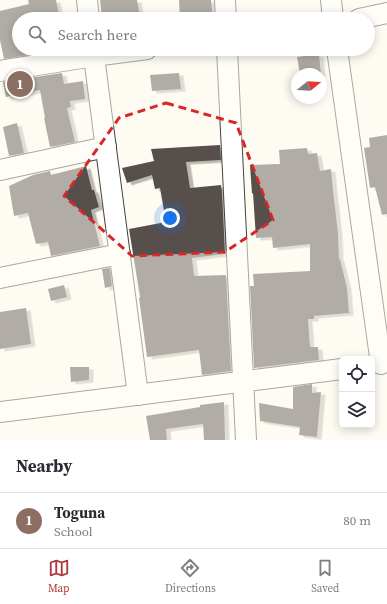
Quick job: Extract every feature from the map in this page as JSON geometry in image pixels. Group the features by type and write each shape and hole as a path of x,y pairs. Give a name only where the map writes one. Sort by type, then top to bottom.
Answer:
{"street":[{"path":"87,0 88,12"},
{"path":"225,0 226,12"},
{"path":"330,0 332,12"},
{"path":"375,16 387,13"},
{"path":"0,72 75,56"},
{"path":"95,56 138,395"},
{"path":"227,56 246,440"},
{"path":"338,56 380,364"},
{"path":"0,170 106,147"},
{"path":"0,278 120,254"},
{"path":"0,412 339,369"}],"highlighted area":[{"path":"166,103 236,123 273,220 225,252 132,256 64,196 119,118"}],"building":[{"path":"28,0 56,0 59,12 12,12 12,56 22,56 4,59 0,40 0,11 29,4"},
{"path":"100,0 137,0 139,12 101,12"},
{"path":"179,0 211,0 212,12 180,12"},
{"path":"319,56 320,68 299,68 297,57"},
{"path":"62,73 64,84 83,81 85,99 70,101 71,107 67,108 75,142 50,147 40,90 6,97 3,82"},
{"path":"179,73 181,89 152,91 150,75"},
{"path":"17,123 24,153 9,156 3,127"},
{"path":"387,135 387,214 382,215 375,187 370,188 364,148 370,147 369,138"},
{"path":"220,145 221,160 186,162 190,188 221,185 222,192 225,254 192,258 194,276 226,275 231,371 202,375 199,350 147,357 140,297 129,229 166,222 160,188 155,189 152,175 127,183 122,168 154,161 151,149"},
{"path":"307,148 308,154 317,153 320,171 331,169 338,234 339,259 347,288 349,313 314,316 314,319 308,319 310,347 318,347 319,360 254,368 250,286 254,286 253,274 310,271 310,244 273,248 272,237 256,238 250,165 280,164 279,150"},
{"path":"86,166 92,190 94,190 99,207 91,210 100,246 51,256 48,242 36,244 28,213 14,216 9,186 33,175 50,171 51,175"},
{"path":"110,268 112,286 105,288 102,269"},
{"path":"64,285 67,297 51,301 48,289"},
{"path":"26,308 31,344 0,349 0,312"},
{"path":"70,367 89,367 89,380 71,382"},
{"path":"312,384 312,393 321,392 317,437 299,435 300,427 260,421 259,403 293,409 293,387"},
{"path":"224,402 225,440 204,440 203,424 166,429 167,440 150,440 146,416 200,407 200,405"}],"place":[{"name":"Toguna","path":"20,84"}]}
